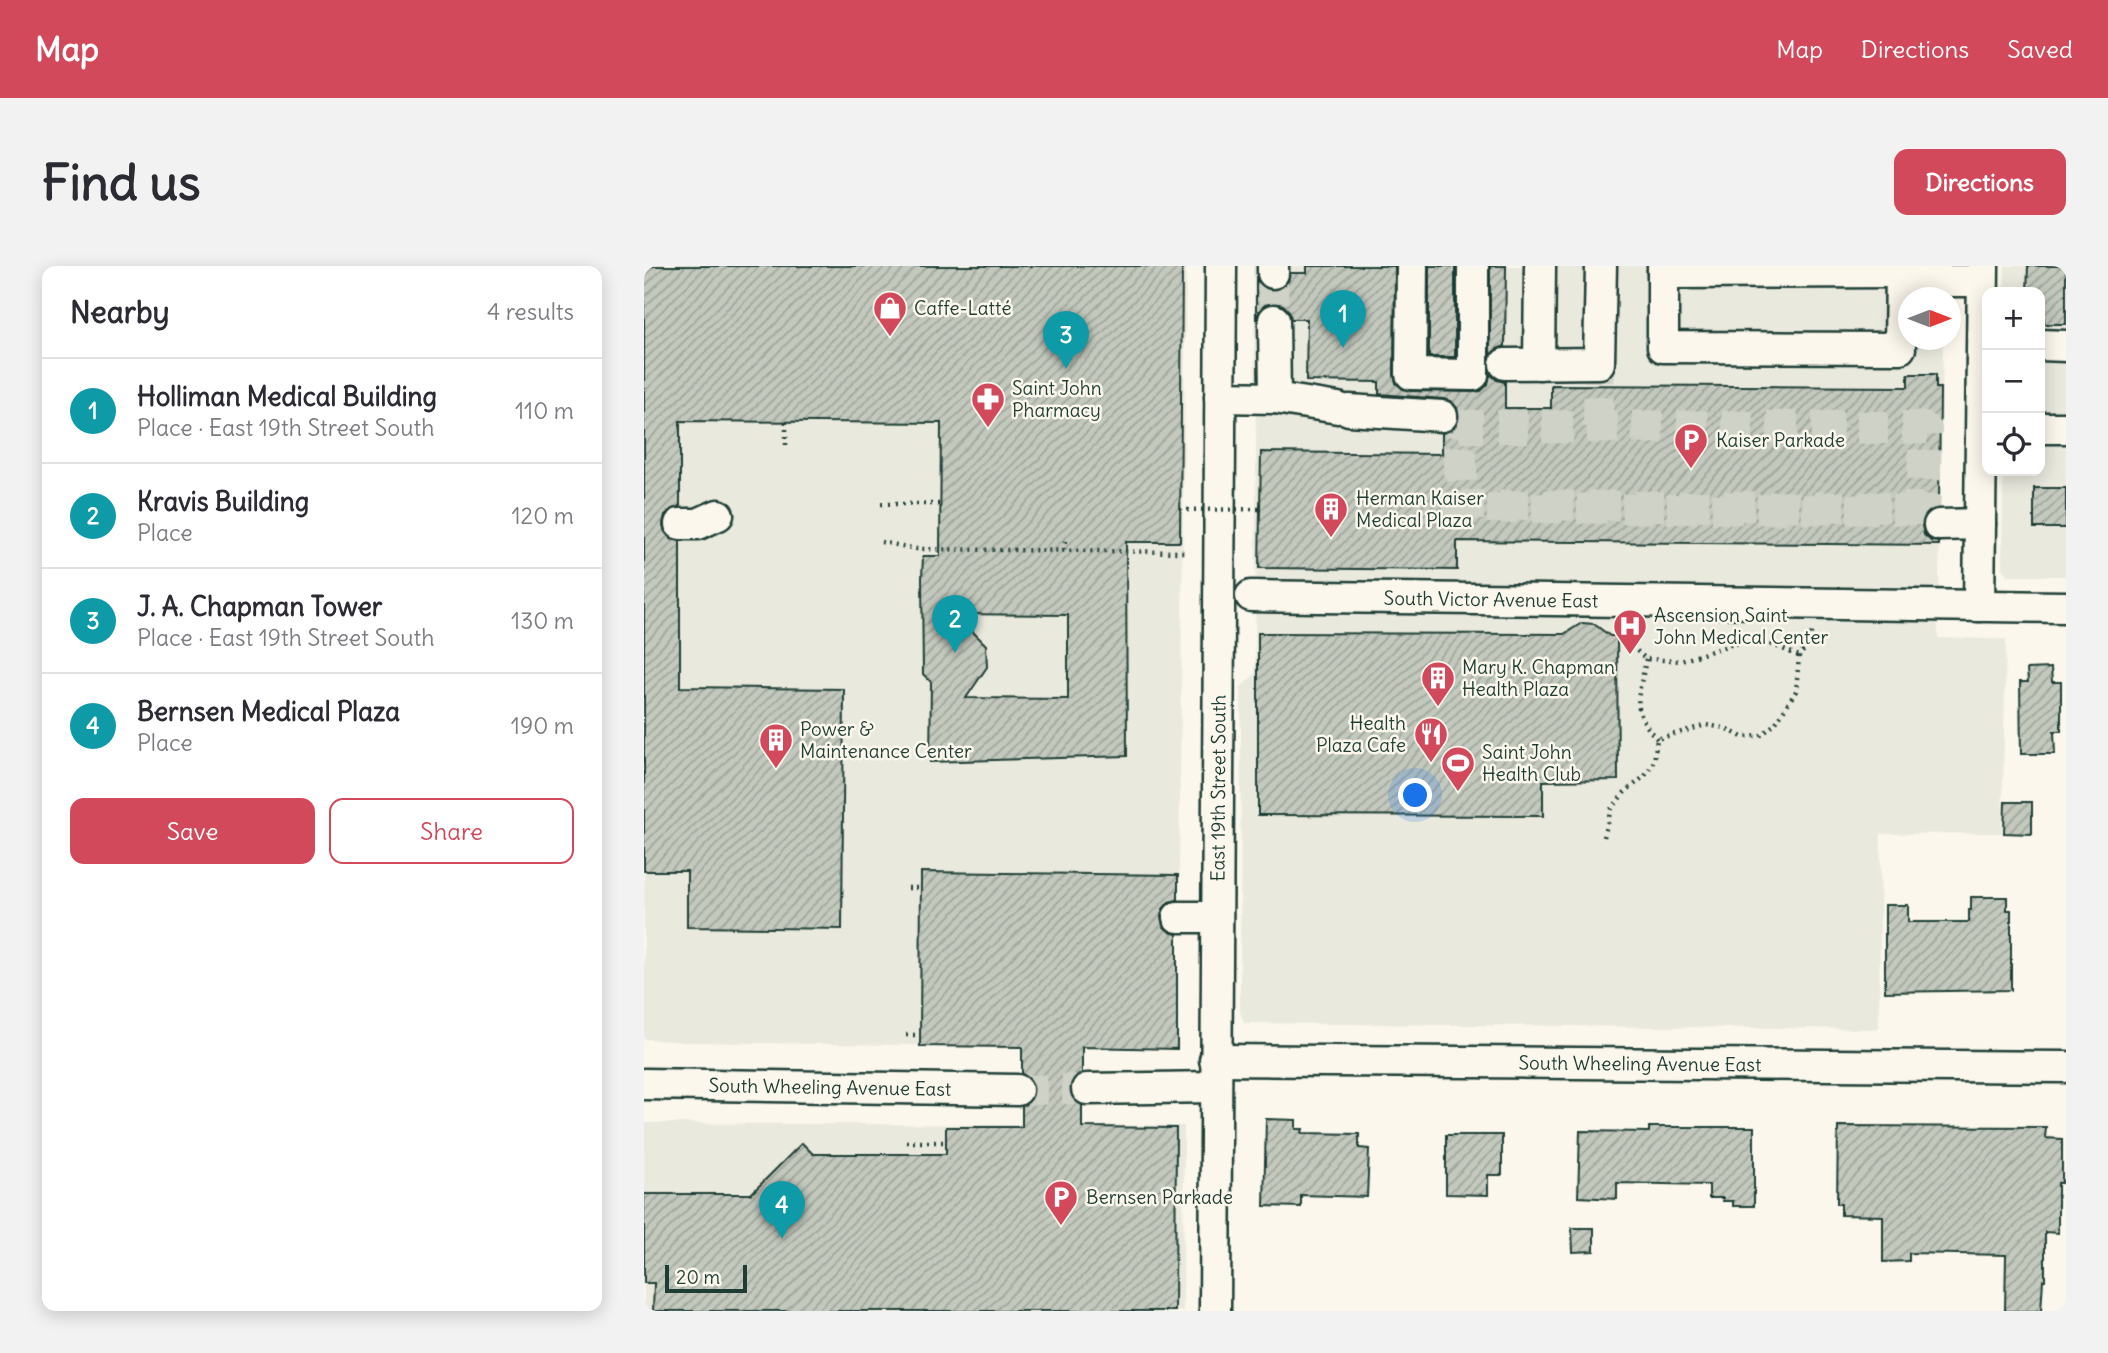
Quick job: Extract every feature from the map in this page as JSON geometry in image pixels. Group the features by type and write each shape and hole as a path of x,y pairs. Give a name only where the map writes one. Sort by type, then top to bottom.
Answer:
{"street":[{"name":"East 19th Street South","path":"1214,1311 1221,266"},
{"path":"1412,266 1411,374 1473,375 1473,266"},
{"path":"1539,364 1540,266"},
{"path":"1505,364 1599,363 1601,266"},
{"path":"1904,268 1900,348 1662,346 1663,269 1904,268"},
{"path":"1904,268 1915,281 1983,273"},
{"path":"1274,320 1275,398"},
{"path":"2045,345 2066,346"},
{"path":"1985,350 1985,413"},
{"path":"1220,397 1275,398 1343,409 1442,416"},
{"path":"2045,428 2066,428"},
{"path":"1979,606 1982,476"},
{"path":"680,524 698,524 718,515"},
{"path":"1939,525 1980,524"},
{"name":"South Victor Avenue East","path":"1251,596 2066,607"},
{"path":"1178,917 1216,917"},
{"name":"South Wheeling Avenue East","path":"1087,1089 1215,1073 2066,1067"},
{"name":"South Wheeling Avenue East","path":"644,1084 1017,1090"}],"path":[{"path":"786,422 786,447"},
{"path":"881,504 941,504"},
{"path":"1180,510 1260,509"},
{"path":"1065,541 1065,551"},
{"path":"881,542 917,549 1186,552"},
{"path":"1618,602 1619,618 1628,643 1646,659 1681,661 1733,644 1758,641 1799,656 1796,691 1775,724 1760,736 1742,737 1725,728 1706,725 1657,739"},
{"path":"1604,837 1611,809 1625,792 1645,776 1654,761 1657,739 1641,716 1637,696 1646,659"},
{"path":"908,888 921,888"},
{"path":"906,1035 920,1035"},
{"path":"906,1142 946,1142"}],"shaded area":[{"path":"644,266 1186,266 1177,1049 685,1042 644,1039"},
{"name":"Ascension Saint John Medical Center","path":"1253,266 1944,266 1943,287 1898,287 1898,350 1943,350 1938,638 2006,639 2002,833 1881,834 1879,1029 1244,1023 1240,1012 1241,687 1255,674 1256,442"},
{"path":"2005,266 2066,266 2066,576 2008,576 2002,568 2003,476 2045,476 2045,287 2004,287"},
{"path":"644,1123 1184,1126 1183,1311 644,1311"}],"building":[{"path":"644,266 1182,266 1180,542 1126,542 1127,756 930,762 931,682 923,674 922,578 923,556 940,556 941,423 680,421 680,507 665,515 663,525 671,539 680,541 680,687 844,689 842,929 687,927 687,871 644,871","holes":["955,614 1068,615 1068,699 966,698 987,667 986,645"]},
{"name":"Kaiser Parkade","path":"1307,266 1395,266 1396,383 1410,391 1473,392 1481,391 1488,384 1490,374 1505,382 1505,408 1551,408 1551,385 1908,387 1908,374 1936,374 1936,388 1940,388 1939,507 1929,510 1922,525 1924,535 1931,541 1939,542 1939,545 1457,541 1457,570 1259,568 1261,452 1442,454 1442,433 1456,426 1459,418 1457,408 1451,401 1379,394 1379,382 1306,381 1307,319 1291,319 1289,311 1283,305 1274,303 1265,305 1256,320 1256,276 1264,288 1274,290 1288,282 1290,273 1307,273"},
{"path":"1429,266 1455,266 1455,357 1429,357"},
{"path":"1490,266 1506,266 1505,346 1490,355"},
{"path":"2028,266 2066,266 2066,324 2045,324 2045,287 2027,287"},
{"path":"2034,488 2066,488 2066,528 2034,528"},
{"name":"Mary K. Chapman Health Plaza","path":"1582,623 1594,624 1610,636 1617,636 1618,780 1543,781 1543,816 1258,815 1258,633 1564,634"},
{"path":"2051,668 2052,682 2061,682 2061,731 2054,731 2055,754 2021,754 2020,682 2028,682 2027,669"},
{"path":"2005,802 2032,802 2032,834 2004,833"},
{"path":"921,872 1178,875 1178,900 1169,902 1161,916 1163,926 1177,934 1177,1049 1082,1047 1082,1073 1072,1080 1070,1089 1072,1099 1082,1105 1082,1127 1176,1128 1175,1311 653,1311 654,1283 644,1283 644,1194 751,1194 802,1143 813,1154 946,1154 946,1127 1022,1127 1022,1106 1032,1100 1034,1090 1032,1081 1022,1074 1022,1047 920,1046"},
{"path":"1971,897 2007,897 2007,910 2011,910 2011,990 1885,992 1885,905 1908,905 1908,922 1969,922"},
{"path":"1266,1119 1296,1120 1296,1129 1303,1129 1302,1133 1359,1134 1359,1148 1369,1149 1367,1197 1301,1195 1301,1207 1264,1206"},
{"path":"1838,1126 2046,1127 2045,1138 2062,1139 2062,1183 2058,1183 2058,1233 2045,1232 2045,1280 2041,1311 2005,1311 2006,1255 1909,1253 1909,1261 1883,1262 1883,1216 1841,1215 1841,1204 1837,1204"},
{"path":"1649,1127 1754,1127 1754,1206 1733,1206 1733,1201 1709,1198 1709,1185 1617,1183 1617,1199 1578,1197 1580,1131 1649,1132"},
{"path":"1446,1135 1502,1135 1502,1175 1488,1175 1488,1195 1446,1194"},
{"path":"1572,1228 1594,1228 1594,1251 1573,1252"}],"tunnel":[{"path":"1273,273 1274,320"},
{"path":"1598,427 1599,363"},
{"path":"1922,510 1458,508 1459,425 1923,426 1922,507 1463,505 1461,428 1927,429 1925,513"},
{"path":"1017,1090 1087,1089"}],"place":[{"name":"Caffe-Latté","path":"890,338"},
{"name":"Holliman Medical Building","path":"1343,348"},
{"name":"J. A. Chapman Tower","path":"1066,369"},
{"name":"Saint John Pharmacy","path":"988,429"},
{"name":"Kaiser Parkade","path":"1691,470"},
{"name":"Herman Kaiser Medical Plaza","path":"1331,539"},
{"name":"Kravis Building","path":"955,653"},
{"name":"Ascension Saint John Medical Center","path":"1630,656"},
{"name":"Mary K. Chapman Health Plaza","path":"1438,708"},
{"name":"Health Plaza Cafe","path":"1431,764"},
{"name":"Power & Maintenance Center","path":"776,770"},
{"name":"Saint John Health Club","path":"1458,793"},
{"name":"Bernsen Parkade","path":"1061,1227"},
{"name":"Bernsen Medical Plaza","path":"782,1239"}]}
